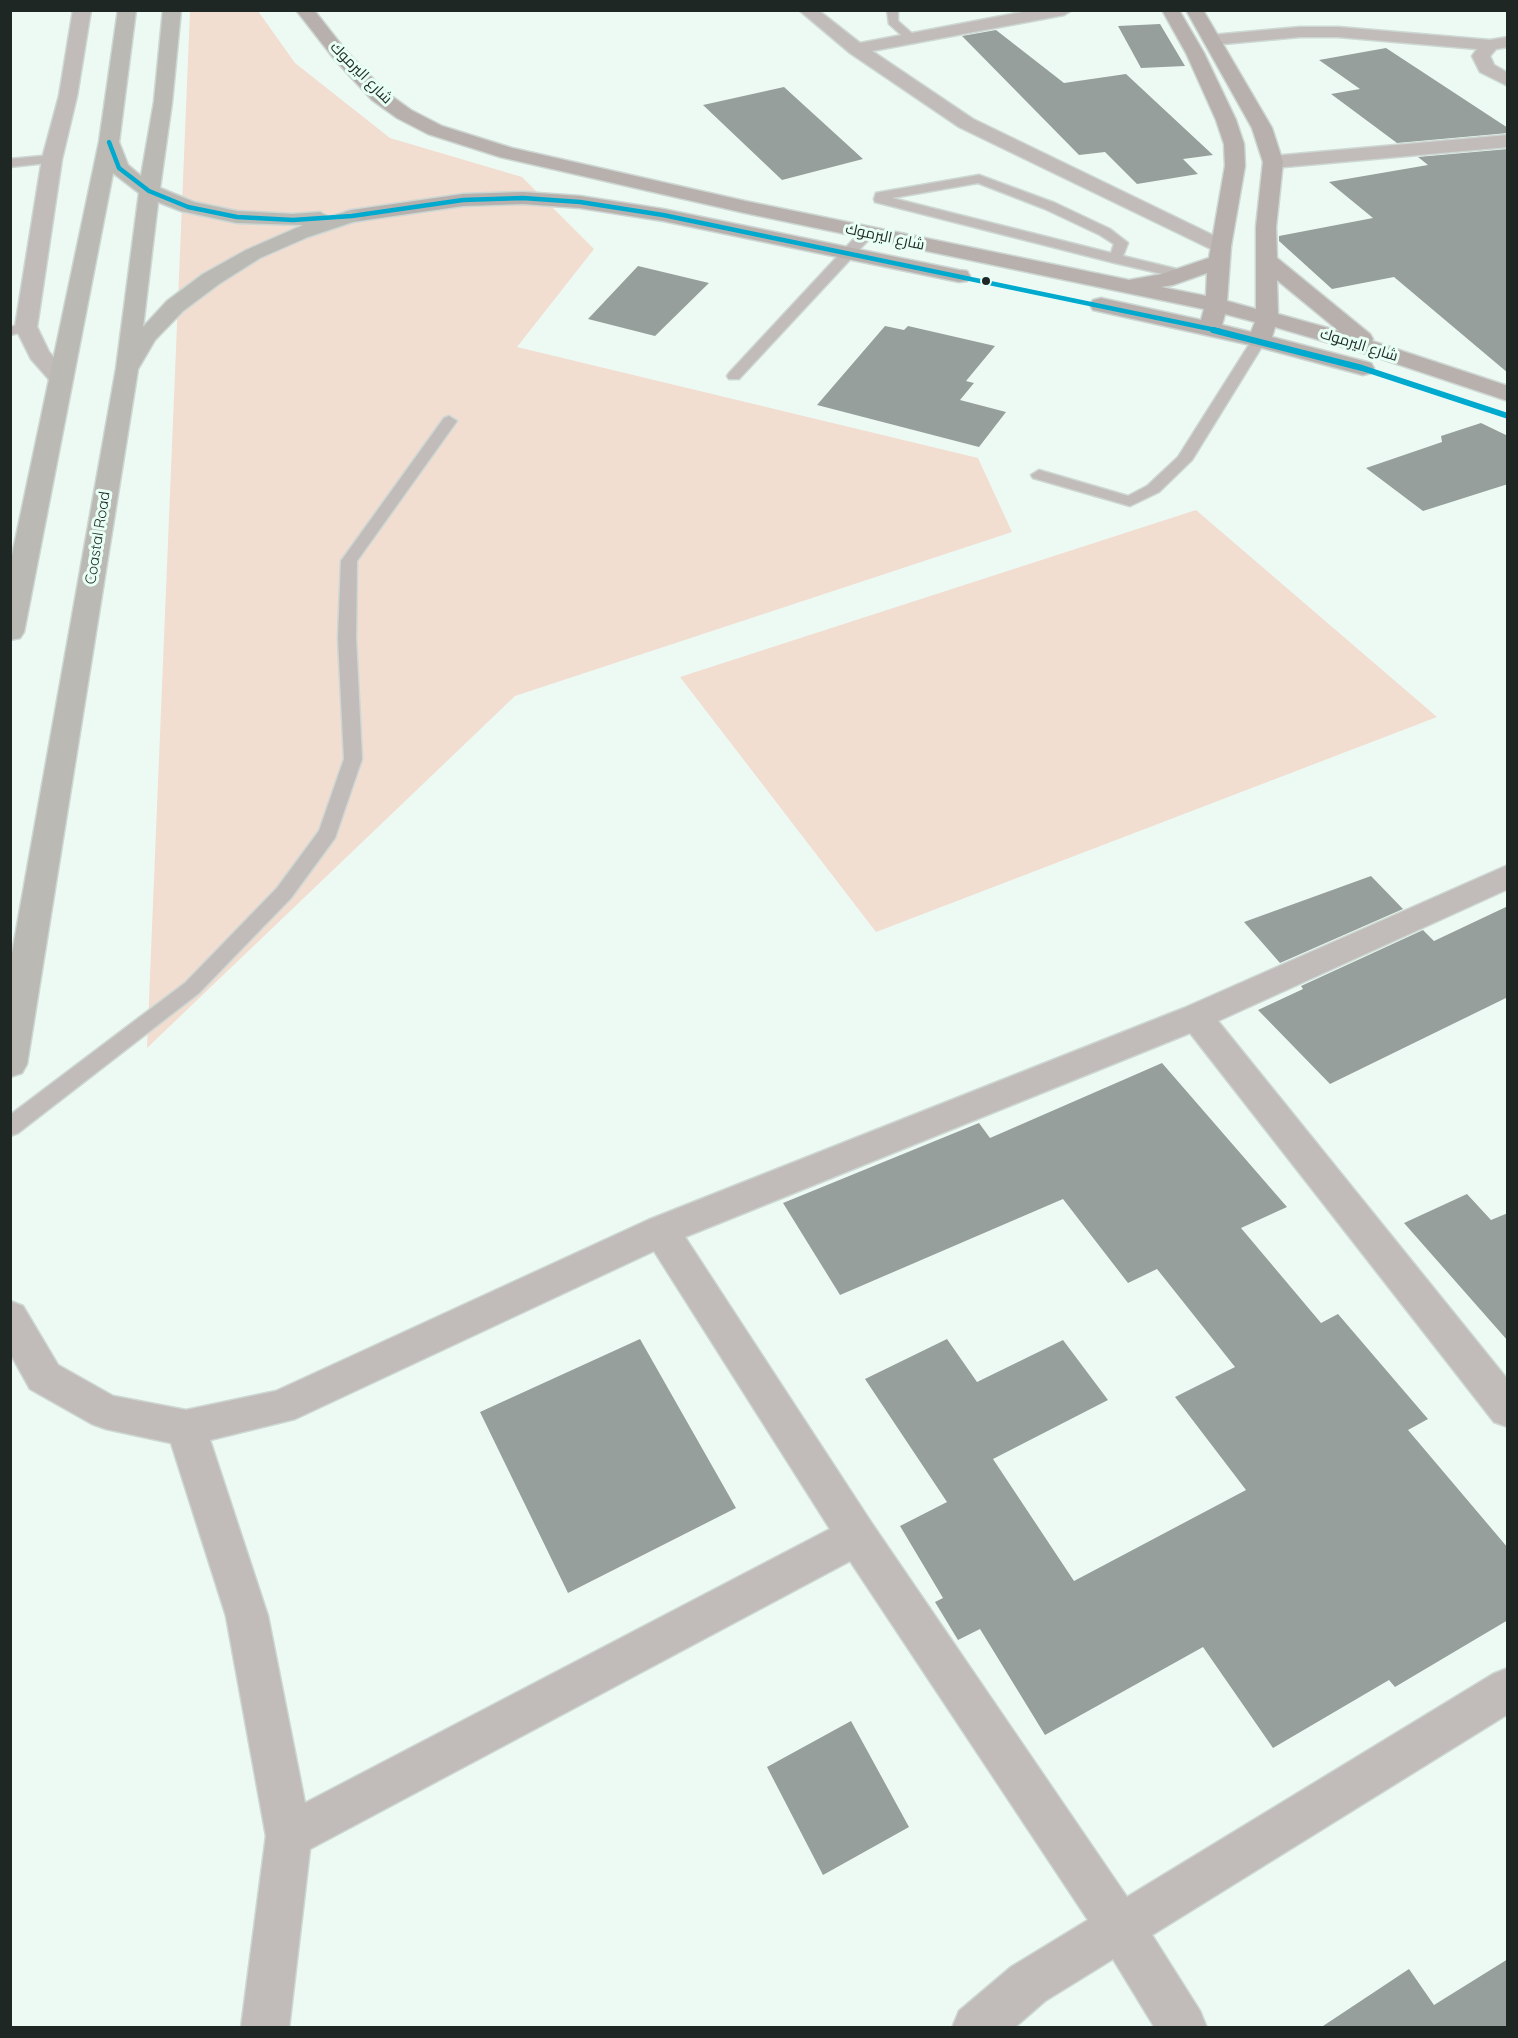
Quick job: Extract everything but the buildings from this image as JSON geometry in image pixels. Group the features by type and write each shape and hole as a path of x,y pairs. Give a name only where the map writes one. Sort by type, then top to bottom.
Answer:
{"highway":[{"path":"10,632 109,142 127,10"},
{"name":"Coastal Road","path":"10,1064 127,369 149,191 163,102 172,10"},
{"path":"109,142 119,168 149,191 188,207 237,216 293,220 352,216"},
{"path":"127,369 154,329 175,306 211,279 263,250 301,233 352,216"}],"main road":[{"name":"شارع اليرموك","path":"304,10 341,56 379,96 404,114 435,130 518,156 867,233 1216,305 1375,349 1508,394"},
{"path":"1170,10 1195,53 1226,120 1234,144 1235,166 1220,254 1216,305 1210,330"},
{"path":"1200,15 1262,128 1273,162 1266,227 1267,318 1259,340"},
{"name":"شارع اليرموك","path":"352,216 463,200 523,198 580,202 663,215 1259,340 1362,368 1508,416"},
{"path":"1120,286 1166,280 1220,254"},
{"path":"1266,260 1375,349"}],"street":[{"path":"61,379 18,329 52,159 68,96 82,10"},
{"path":"807,10 856,50 966,123 1220,254"},
{"path":"856,50 1064,10"},
{"path":"1212,40 1300,32 1338,32 1499,43"},
{"path":"1499,43 1481,56 1486,68 1508,81"},
{"path":"1273,162 1508,141"},
{"path":"10,1317 44,1377 106,1412 186,1428 281,1407 661,1231 1196,1017 1508,876"},
{"path":"1196,1017 1508,1410"},
{"path":"661,1231 857,1536 1121,1929 1183,2028"},
{"path":"186,1428 247,1616 289,1836 265,2028"},
{"path":"289,1836 857,1536"},
{"path":"976,2028 1028,1984 1121,1929 1508,1689"}],"lane":[{"path":"892,10 893,22 912,39"},
{"path":"10,164 52,159"},
{"path":"1115,259 1121,243 1105,232 1050,206 978,179 881,196 880,200 1115,259 1180,274"},
{"path":"734,376 867,233"},
{"path":"1039,475 1130,501 1153,489 1184,460 1259,340"},
{"path":"10,1127 192,988 284,893 328,833 353,759 347,638 350,561 449,421"}],"shaded area":[{"path":"190,11 258,11 295,63 390,138 522,177 594,249 517,347 978,458 1012,532 515,696 147,1048"},
{"path":"1196,510 1437,717 876,932 680,677"}],"transit line":[{"path":"109,142 119,168 149,191 188,207 237,217 293,220 352,216 463,200 523,198 580,202 663,215 1103,305 1259,340 1362,368 1508,416"}]}
